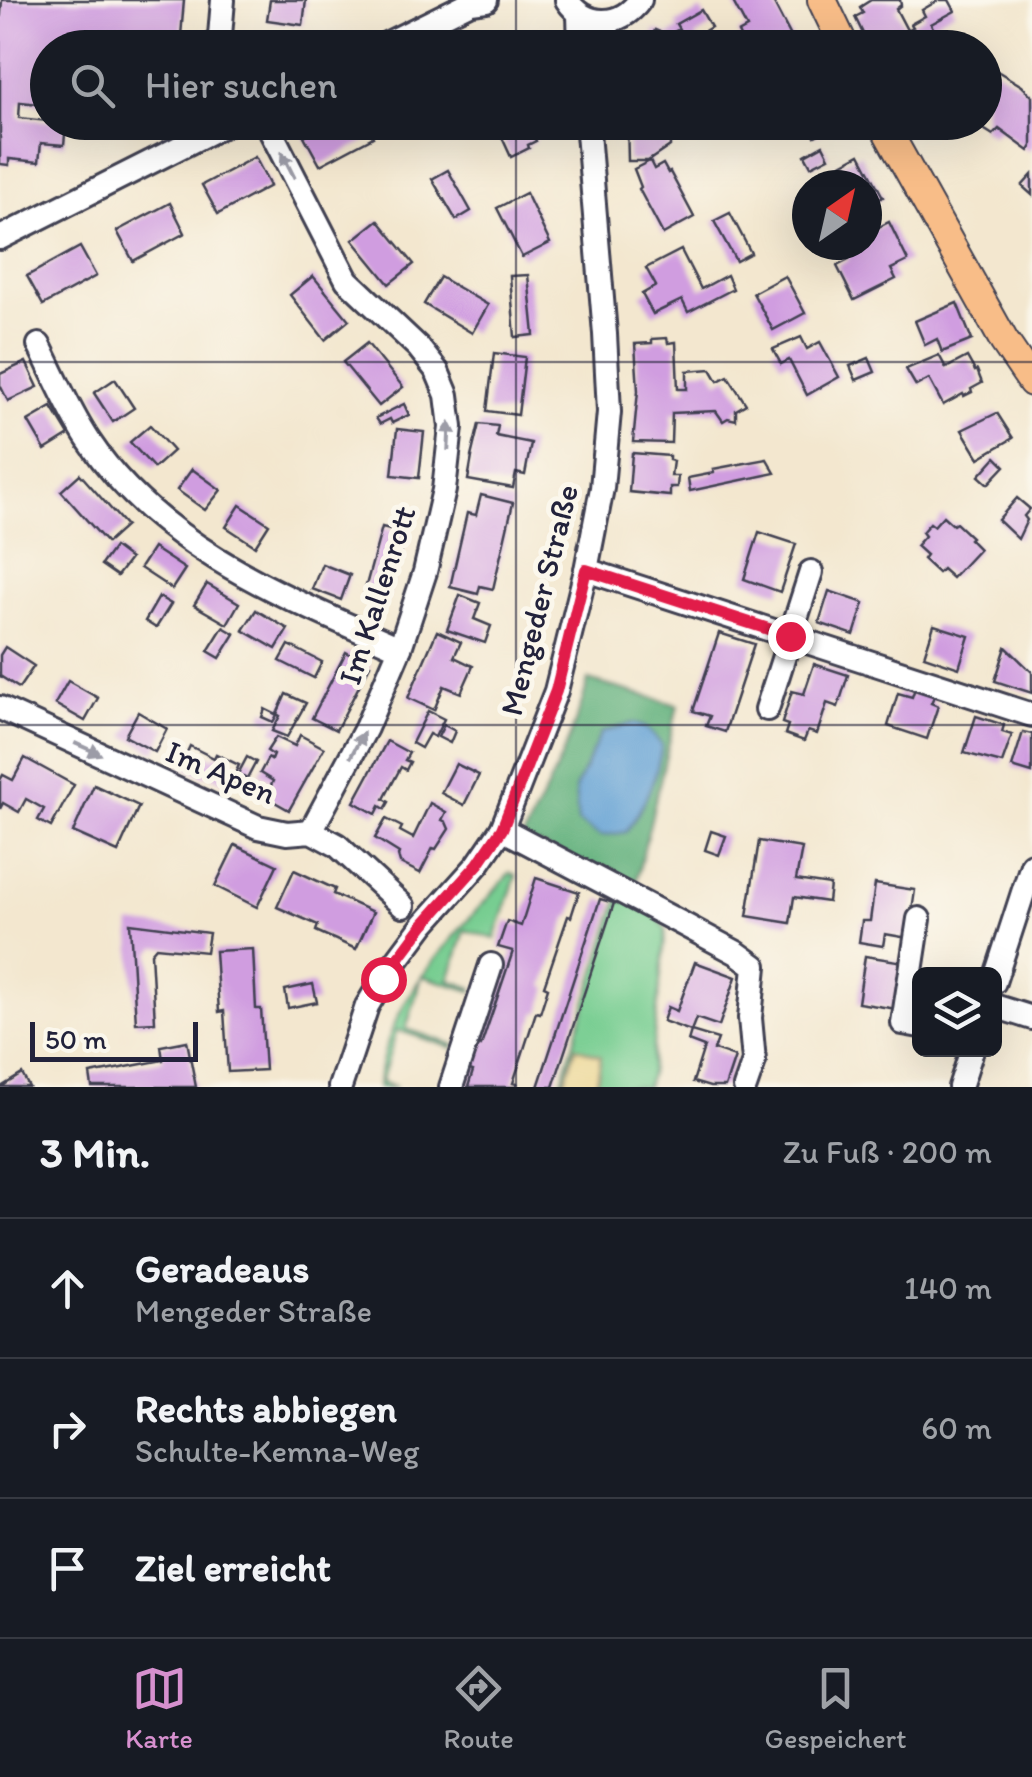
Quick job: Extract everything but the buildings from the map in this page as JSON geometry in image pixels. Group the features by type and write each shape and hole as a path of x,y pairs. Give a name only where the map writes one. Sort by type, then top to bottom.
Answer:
{"main road":[{"path":"822,0 836,30"},
{"path":"892,140 1004,341 1032,382"}],"street":[{"path":"220,30 223,0"},
{"path":"415,30 476,0"},
{"path":"573,7 588,19 609,22 630,12 640,0"},
{"path":"607,30 609,22"},
{"path":"0,238 194,140"},
{"name":"Im Kallenrott","path":"275,140 347,280 418,347 437,372 447,395 450,427 444,490 426,572 400,648 366,728 311,831"},
{"name":"Mengeder Straße","path":"340,1087 368,1006 383,979 502,829 556,691 602,488 608,412 589,140"},
{"path":"39,345 88,439 113,473 150,509 196,546 252,580 400,648"},
{"path":"586,570 1032,714"},
{"path":"767,709 810,572"},
{"name":"Im Apen","path":"0,708 258,826 287,833 311,831 337,845 403,906"},
{"path":"502,829 755,966 750,1018 754,1061 745,1087"},
{"path":"999,967 1032,865"},
{"path":"912,1025 903,1024 919,919"},
{"path":"450,1087 491,966"},
{"path":"1002,1009 1032,1018"},
{"path":"960,1087 970,1057"}],"green space":[{"path":"588,680 678,705 634,891 523,837 568,740"},
{"path":"510,873 516,876 495,939 465,930 449,980 472,991 423,976"},
{"path":"619,897 656,914 666,929 646,1087 560,1087"},
{"path":"421,978 406,1029 454,1045 453,1048 397,1030 381,1082 396,1087 378,1087 383,1055 394,1025"}],"sand":[{"path":"576,1047 601,1056 596,1087 563,1086"}],"water":[{"path":"633,723 647,728 662,745 657,769 626,832 601,836 578,822 575,789 601,733"}],"route":[{"path":"383,979 502,829 556,691 586,570 790,636"}]}
